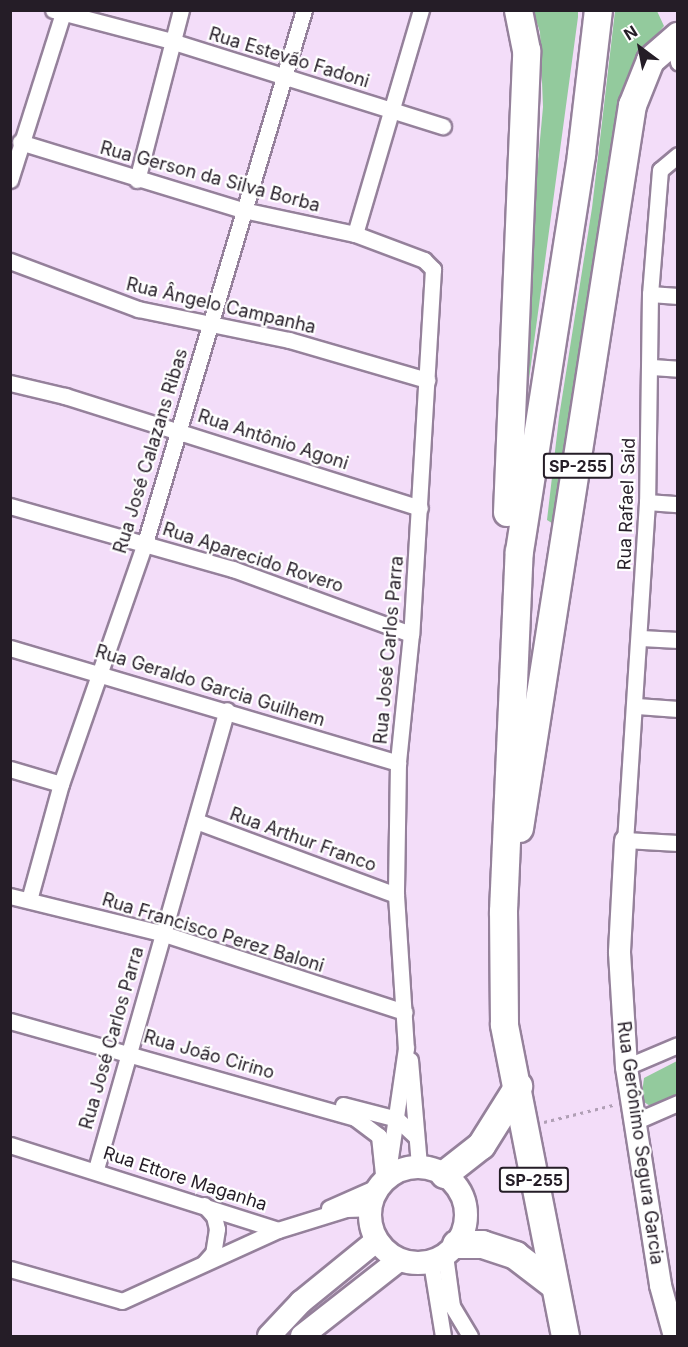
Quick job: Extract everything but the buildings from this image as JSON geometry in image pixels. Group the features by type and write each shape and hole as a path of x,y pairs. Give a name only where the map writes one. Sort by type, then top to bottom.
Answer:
{"highway":[{"name":"SP-255","path":"510,677 504,578 526,50 518,10"},
{"name":"SP-255","path":"566,1336 554,1285 518,1086 504,1024 503,911 510,677 519,551 581,154 598,10"},
{"name":"SP-255","path":"503,911 540,701 632,105 650,60 676,45"},
{"path":"432,1170 481,1145 518,1086"},
{"path":"444,1254 482,1244 515,1255 554,1285"}],"main road":[{"path":"302,1336 399,1260 444,1254 464,1230 464,1199 432,1170 383,1181 369,1208 376,1241 399,1260"},
{"path":"269,1336 308,1296 376,1241"}],"street":[{"path":"137,180 180,10"},
{"name":"Rua José Calazans Ribas","path":"29,900 61,784 145,543 176,430 304,10"},
{"path":"355,234 389,109 422,10"},
{"path":"10,180 60,12"},
{"name":"Rua Estevão Fadoni","path":"60,12 171,42 444,126"},
{"name":"Rua Gerson da Silva Borba","path":"20,141 137,180 243,210 355,234 424,260"},
{"name":"Rua Rafael Said","path":"625,840 641,638 651,367 650,294 660,170 678,155"},
{"name":"Rua José Carlos Parra","path":"383,1181 397,1119 406,1048 396,895 398,763 411,634 435,277 424,260"},
{"name":"Rua Ângelo Campanha","path":"10,261 65,285 138,309 210,322 427,380"},
{"path":"650,294 678,296"},
{"path":"651,367 678,369"},
{"name":"Rua Antônio Agoni","path":"10,383 176,430 420,508"},
{"path":"647,502 678,504"},
{"name":"Rua Aparecido Rovero","path":"10,506 233,569 411,634"},
{"path":"641,638 678,640"},
{"name":"Rua Geraldo Garcia Guilhem","path":"10,648 227,710 398,763"},
{"path":"637,706 678,709"},
{"name":"Rua José Carlos Parra","path":"96,1169 127,1052 227,710"},
{"path":"10,769 61,784"},
{"name":"Rua Arthur Franco","path":"196,821 396,895"},
{"path":"625,840 678,843"},
{"name":"Rua Gerônimo Segura Garcia","path":"625,840 619,952 626,1067 660,1285 674,1336"},
{"name":"Rua Francisco Perez Baloni","path":"10,896 161,933 404,1012"},
{"name":"Rua João Cirino","path":"10,1021 292,1098"},
{"path":"626,1067 678,1045"},
{"name":"Rua José Carlos Parra","path":"406,1048 412,1072 415,1136 432,1170"},
{"path":"292,1098 397,1119 415,1136"},
{"path":"10,1269 122,1301 278,1230 310,1218 383,1181 379,1136 369,1125 292,1098"},
{"path":"634,1122 678,1103"},
{"name":"Rua Ettore Maganha","path":"10,1145 96,1169 278,1230"},
{"path":"203,1264 213,1253 217,1229 214,1216 204,1205"},
{"path":"310,1218 369,1208"},
{"path":"443,1336 444,1254"},
{"path":"444,1254 452,1306 470,1336"}],"path":[{"path":"525,1127 631,1100"}],"green space":[{"path":"533,11 578,11 578,17 527,394 523,387 529,259 543,107 540,32"},
{"path":"615,11 657,11 664,26 645,48 555,525 547,520 559,417 592,208"},
{"path":"677,1061 677,1097 650,1106 641,1100 644,1078"}]}
